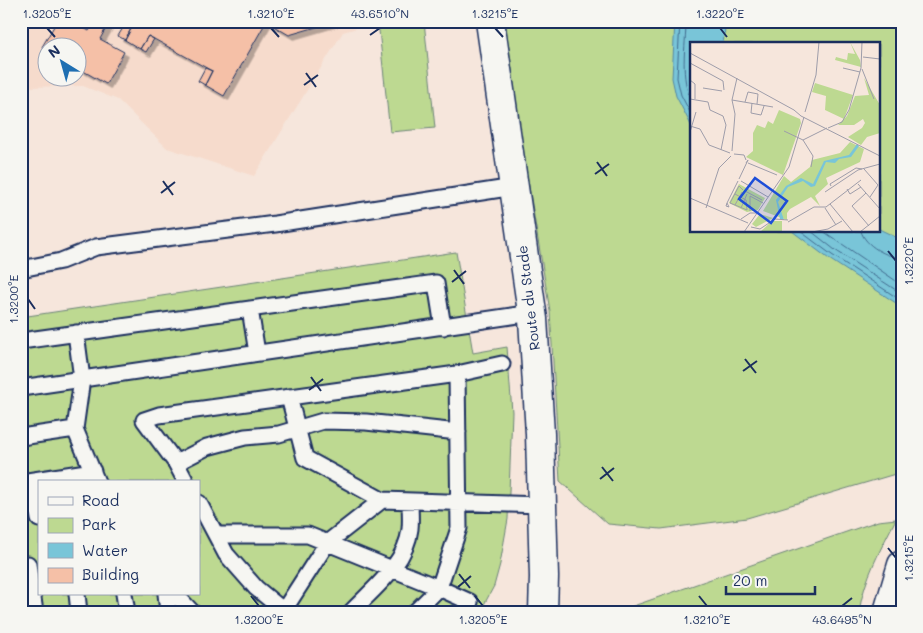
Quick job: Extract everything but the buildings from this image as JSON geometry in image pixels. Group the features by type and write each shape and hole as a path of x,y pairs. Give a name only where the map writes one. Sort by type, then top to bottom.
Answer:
{"main road":[{"name":"Route du Stade","path":"490,21 532,313 542,505 543,612"},
{"path":"888,612 902,565"}],"lane":[{"path":"21,269 61,261 96,247 274,224 514,187"},
{"path":"21,341 436,283 443,327"},
{"path":"250,309 257,353"},
{"path":"21,388 532,313"},
{"path":"63,479 95,476 75,429 82,379 76,333"},
{"path":"185,480 176,463 144,420 159,415 457,374 502,364"},
{"path":"415,612 438,588 459,528 457,374"},
{"path":"290,397 305,458 382,500 542,505"},
{"path":"176,463 207,447 245,437 279,434 323,421 366,422 458,432"},
{"path":"21,437 75,429"},
{"path":"27,482 38,516"},
{"path":"200,505 226,554 256,588 284,611 327,543 382,500"},
{"path":"351,612 392,570 403,553 410,529 410,502"},
{"path":"217,534 308,535 470,602"},
{"path":"29,564 35,612"},
{"path":"77,596 79,612"},
{"path":"124,596 127,612"},
{"path":"166,596 168,612"},
{"path":"177,596 192,612"}],"shaded area":[{"path":"21,21 378,21 343,32 254,176 167,148 118,100 88,88 88,38 38,38 38,87 21,87"}],"green space":[{"path":"378,21 424,21 435,128 390,132"},
{"path":"505,21 902,21 902,472 747,518 661,529 608,524 560,481 550,311 524,157"},
{"path":"456,252 473,353 507,347 512,412 508,519 494,586 480,612 21,612 21,317"},
{"path":"896,519 869,576 859,612 616,612 878,521"}],"water":[{"path":"675,21 726,21 723,42 690,42 690,123 676,96 672,78"},
{"path":"880,229 902,240 902,307 829,259 793,232 880,232"}]}
